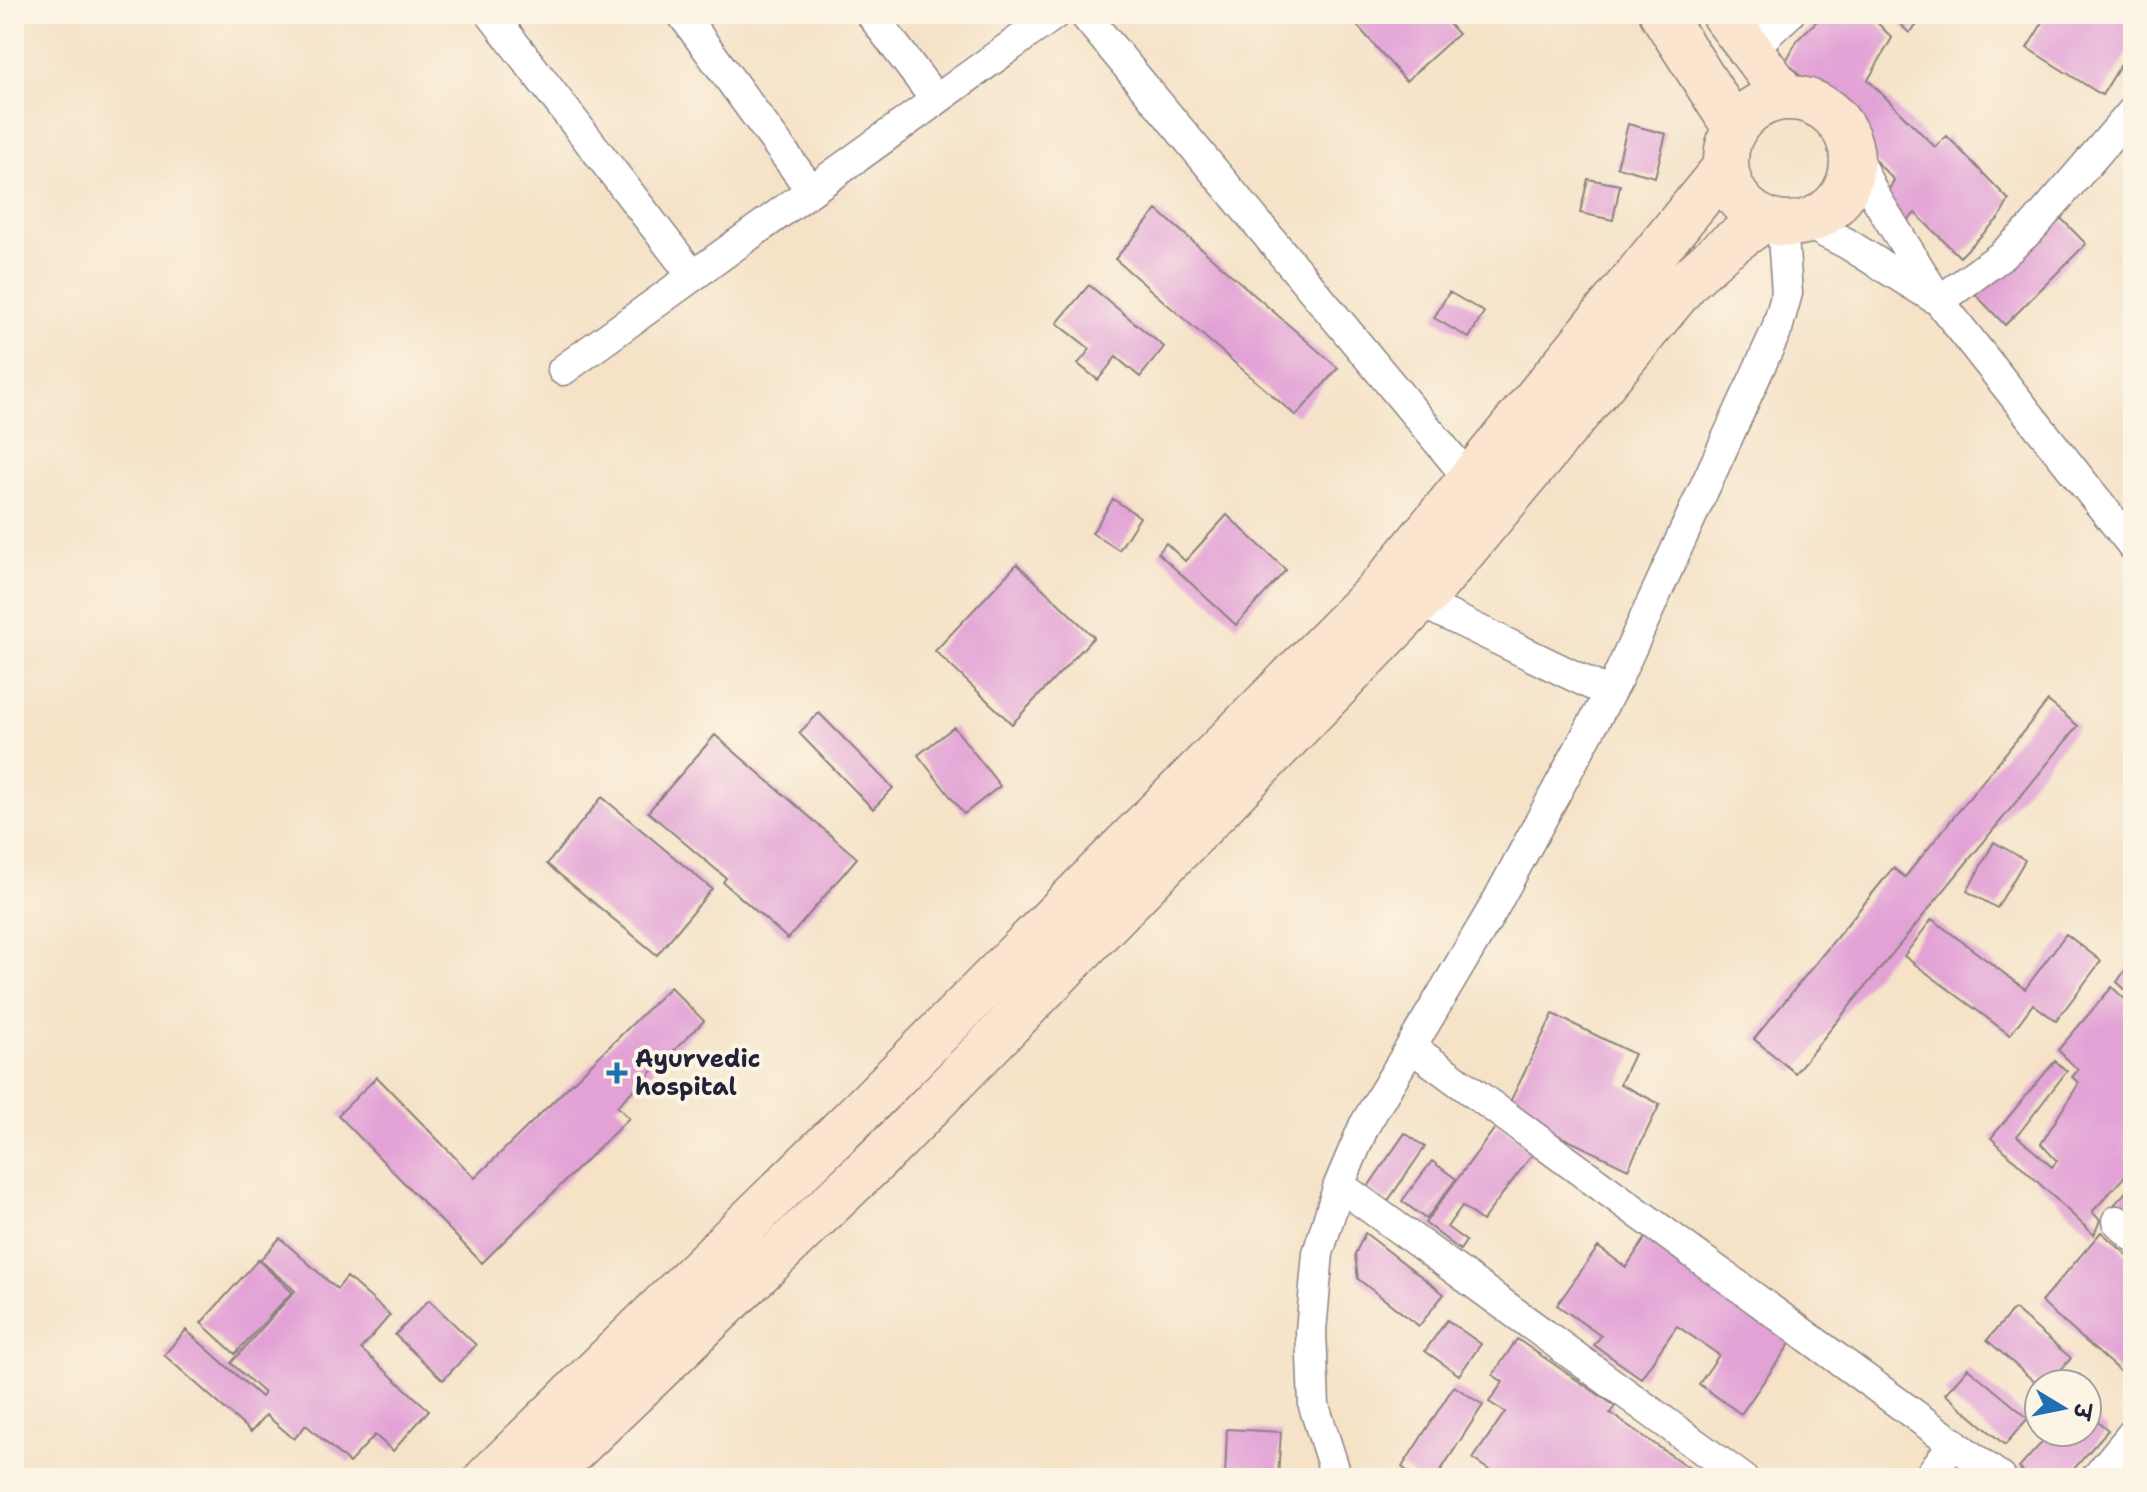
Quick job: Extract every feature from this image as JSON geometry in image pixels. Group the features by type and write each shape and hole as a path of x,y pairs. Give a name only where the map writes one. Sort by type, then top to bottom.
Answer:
{"main road":[{"path":"1662,14 1730,147 1731,186 1742,203 1784,221"},
{"path":"1723,14 1786,97"},
{"path":"487,1478 863,1109 1401,592 1433,588 1689,280 1723,249 1784,221 1816,218 1833,205 1846,188 1851,166 1850,145 1841,126 1826,110 1807,101 1786,97 1765,102 1748,113 1730,147 1470,480 1401,592 895,1142 545,1478"}],"street":[{"path":"491,14 693,276"},
{"path":"682,14 811,190"},
{"path":"871,14 936,100"},
{"path":"563,370 1055,14"},
{"path":"1084,14 1470,480"},
{"path":"1750,50 1789,14"},
{"path":"1939,301 2000,257 2032,228 2133,111"},
{"path":"1850,145 1873,193 1939,301 2133,546"},
{"path":"1337,1478 1314,1406 1311,1331 1318,1253 1339,1185 1364,1126 1493,909 1609,693 1777,329 1787,293 1784,221 1846,243 1939,301"},
{"path":"1401,592 1609,693"},
{"path":"1411,1047 2001,1478"},
{"path":"1339,1185 1742,1478"},
{"path":"2096,1478 2133,1433"},
{"path":"1928,1478 1954,1443"}],"building":[{"path":"1347,14 1440,14 1458,34 1406,81"},
{"path":"1824,14 1869,14 1892,38 1868,80 1935,147 1947,136 2009,200 1999,218 1960,257 1915,213 1905,223 1883,201 1894,180 1796,79 1809,85 1786,61 1798,39"},
{"path":"1891,14 1928,14 1909,33"},
{"path":"2048,14 2133,15 2133,45 2102,95 2027,48"},
{"path":"1628,124 1666,134 1655,177 1617,167"},
{"path":"1588,179 1620,185 1613,220 1580,213"},
{"path":"1157,210 1338,368 1296,416 1115,259"},
{"path":"2053,210 2086,244 2005,325 1972,291"},
{"path":"1089,285 1164,347 1140,377 1116,357 1098,380 1078,364 1090,349 1057,323"},
{"path":"1449,292 1484,312 1469,338 1434,318"},
{"path":"1113,499 1140,517 1119,550 1092,533"},
{"path":"1227,515 1286,570 1236,625 1158,553 1166,543 1185,561"},
{"path":"1017,564 1094,637 1012,724 935,651"},
{"path":"2048,701 2078,726 1795,1073 1754,1039 1893,868 1905,877"},
{"path":"819,713 893,788 873,809 799,733"},
{"path":"954,727 1000,786 964,814 918,755"},
{"path":"715,735 857,858 788,939 723,882 726,878 648,812"},
{"path":"602,797 712,889 657,955 547,864"},
{"path":"1994,842 2025,860 1997,908 1967,891"},
{"path":"1932,919 2025,989 2066,934 2101,961 2056,1021 2033,1004 2010,1035 1904,956"},
{"path":"2133,959 2133,997 2117,982"},
{"path":"670,987 704,1021 617,1106 629,1118 482,1263 338,1115 377,1077 475,1178"},
{"path":"2112,987 2133,1007 2133,1183 2125,1176 2092,1212 2100,1220 2094,1235 1991,1138 2055,1061 2067,1071 2017,1136 2052,1167 2057,1161 2041,1144 2079,1083 2072,1077 2078,1070 2058,1050"},
{"path":"1553,1014 1634,1054 1620,1084 1660,1104 1628,1169 1506,1110"},
{"path":"1498,1124 1535,1151 1482,1221 1462,1206 1447,1227 1466,1241 1460,1250 1425,1223"},
{"path":"1405,1133 1425,1147 1387,1202 1367,1188"},
{"path":"1432,1161 1456,1179 1426,1219 1402,1201"},
{"path":"2133,1184 2133,1222 2114,1205"},
{"path":"2101,1232 2133,1260 2133,1383 2041,1302"},
{"path":"1365,1233 1444,1294 1419,1326 1358,1279 1355,1254"},
{"path":"1647,1236 1794,1338 1741,1414 1699,1384 1719,1355 1677,1326 1641,1378 1594,1345 1601,1336 1557,1305 1598,1247 1626,1267"},
{"path":"280,1238 337,1289 347,1277 390,1315 361,1349 429,1410 393,1451 375,1435 349,1463 306,1425 294,1439 266,1415 251,1432 164,1355 186,1330 261,1397 264,1393 231,1363 295,1291 260,1260"},
{"path":"258,1260 292,1292 235,1354 201,1323"},
{"path":"429,1300 476,1345 443,1380 395,1335"},
{"path":"2014,1309 2071,1358 2063,1368 2023,1368 2023,1372 1987,1340"},
{"path":"1447,1320 1481,1344 1459,1375 1425,1351"},
{"path":"1517,1339 1615,1406 1610,1413 1704,1478 1484,1478 1489,1470 1473,1459 1505,1412 1489,1402 1503,1382 1493,1375"},
{"path":"1968,1368 2023,1414 2023,1424 2005,1445 1945,1394"},
{"path":"1454,1386 1483,1405 1436,1478 1415,1478 1402,1467"},
{"path":"1227,1429 1281,1432 1278,1478 1225,1478"},
{"path":"2037,1448 2092,1448 2066,1478 2031,1478 2019,1468"},
{"path":"2133,1453 2133,1478 2110,1478"}],"place":[{"name":"Ayurvedic hospital","path":"617,1073"}]}
